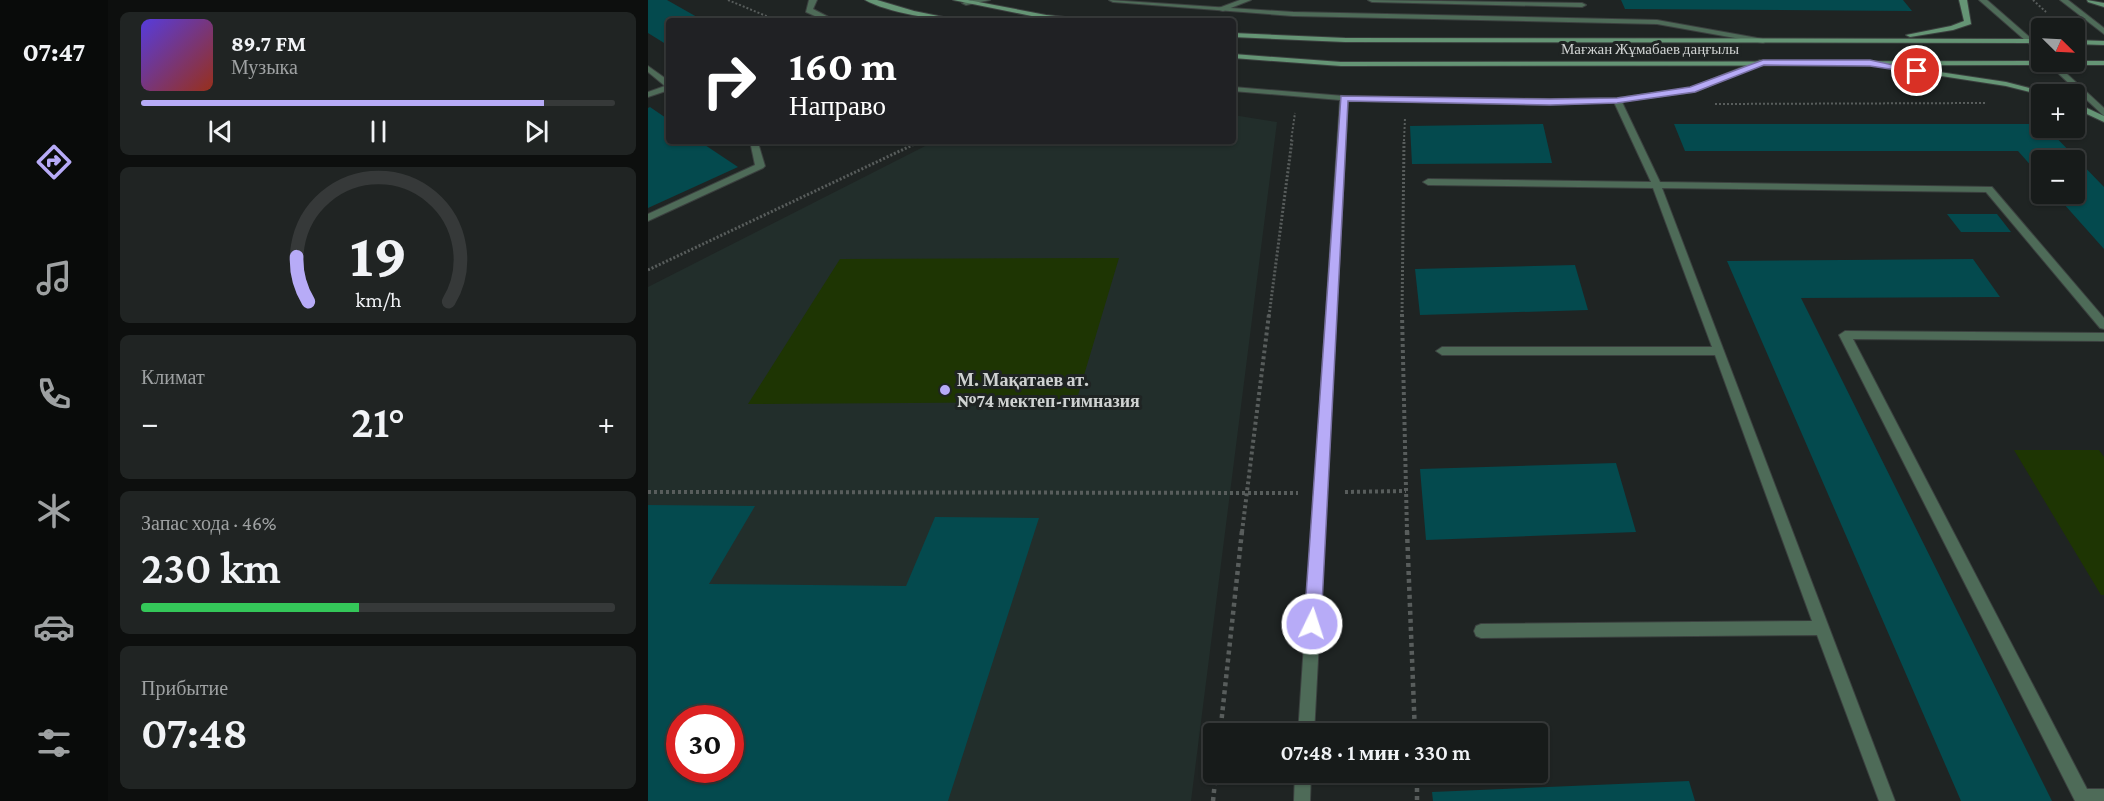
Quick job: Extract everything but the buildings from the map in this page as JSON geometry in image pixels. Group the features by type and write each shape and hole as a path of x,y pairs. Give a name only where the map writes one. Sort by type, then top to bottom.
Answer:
{"main road":[{"path":"869,0 913,13 942,18"},
{"path":"957,0 1064,18"},
{"path":"1807,41 1895,38 1953,28 1968,22 1963,0"},
{"path":"2091,0 2104,5"},
{"name":"Мағжан Жұмабаев даңғылы","path":"1236,35 1345,40 2029,41"},
{"path":"2085,42 2104,43"},
{"name":"Мағжан Жұмабаев даңғылы","path":"1236,56 1341,64 2031,63"},
{"path":"1870,63 2031,90"},
{"name":"Мағжан Жұмабаев даңғылы","path":"2085,63 2104,63"},
{"path":"2085,110 2104,119"}],"street":[{"path":"813,0 809,10 826,18"},
{"path":"966,3 986,0"},
{"path":"1113,0 1293,14 1657,22 1763,41"},
{"path":"1220,9 1247,0"},
{"path":"1372,0 1582,3 1581,20"},
{"path":"1983,0 2029,41"},
{"path":"2064,0 2104,32"},
{"path":"1236,89 1344,98 1550,102 1617,100 1692,90 1763,62"},
{"path":"648,68 666,83"},
{"path":"2061,72 2104,113"},
{"path":"648,95 666,87"},
{"path":"1307,723 1344,98"},
{"path":"1617,100 1653,175 1887,801"},
{"path":"648,218 760,166 753,144"},
{"path":"1428,182 1656,187 1989,189 2104,325"},
{"path":"2104,337 1845,335 2082,797 2104,797"},
{"path":"1442,351 1718,351"},
{"path":"1481,631 1822,628"},
{"path":"1302,801 1303,783"}],"path":[{"path":"728,0 771,18"},
{"path":"1714,104 1989,103"},
{"path":"1221,723 1246,493 1296,106"},
{"path":"1405,109 1401,274 1404,449 1415,723"},
{"path":"648,270 915,144"},
{"path":"648,492 1246,493"},
{"path":"1213,801 1215,783"},
{"path":"1417,783 1418,801"}],"shaded area":[{"name":"М. Мақатаев ат. №74 мектеп-гимназия","path":"1236,115 1277,122 1191,801 648,801 648,287 929,144 1236,144"}],"green space":[{"path":"1119,258 1076,402 748,404 840,259"},
{"path":"2014,450 2099,450 2104,457 2104,595 2101,595"}],"place":[{"name":"М. Мақатаев ат. №74 мектеп-гимназия","path":"945,390"}],"route":[{"path":"1312,624 1344,98 1550,102 1617,100 1692,90 1763,62 1870,63 1917,71"}]}
